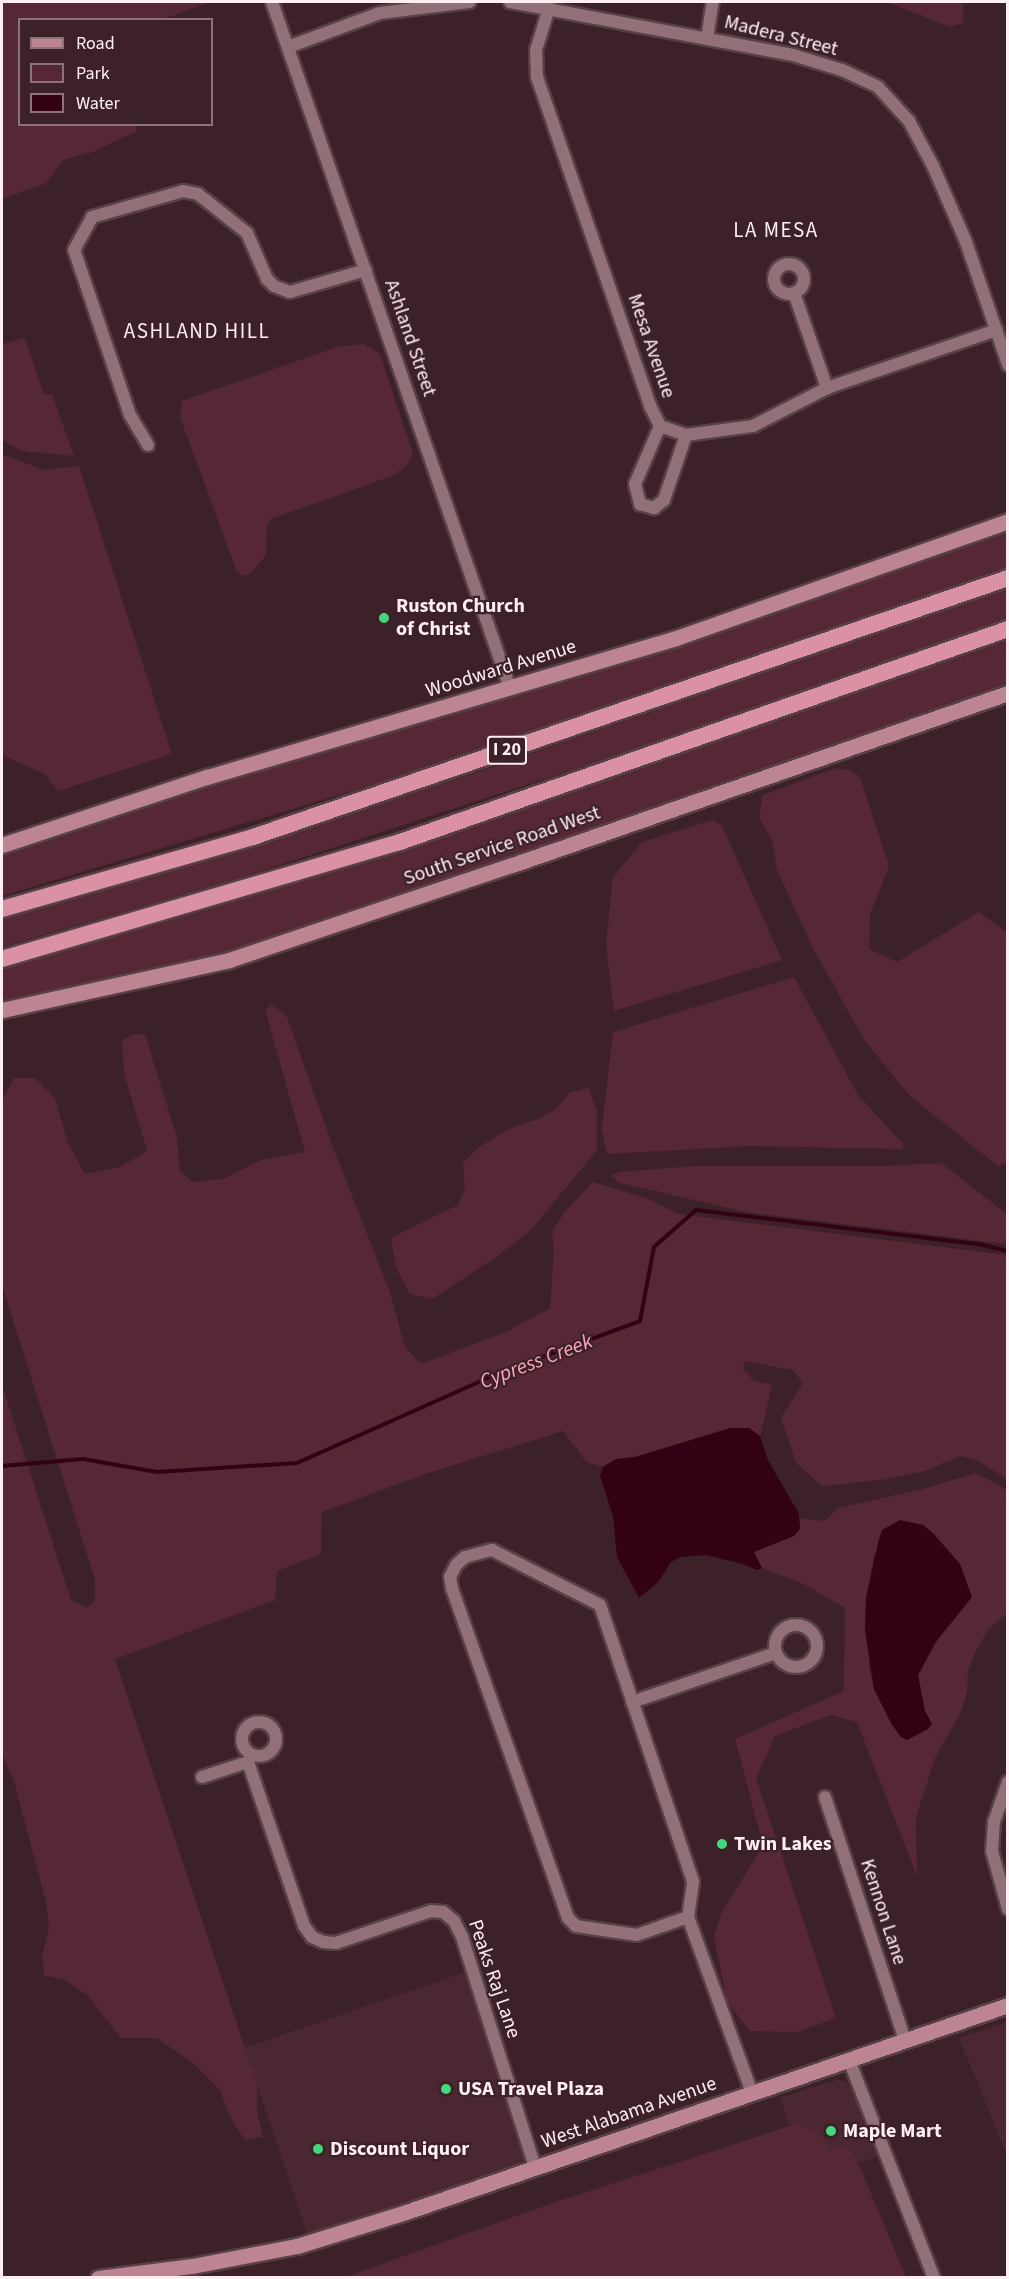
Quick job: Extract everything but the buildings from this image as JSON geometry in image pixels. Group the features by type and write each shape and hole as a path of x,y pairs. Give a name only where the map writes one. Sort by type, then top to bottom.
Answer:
{"highway":[{"name":"I 20","path":"2,909 253,837 1008,578"},
{"path":"2,959 400,842 1008,629"}],"main road":[{"name":"Woodward Avenue","path":"2,844 207,777 687,634 1008,521"},
{"name":"South Service Road West","path":"2,1010 229,960 468,880 1008,693"},
{"name":"West Alabama Avenue","path":"98,2277 192,2266 307,2243 1008,2005"}],"street":[{"name":"Ashland Street","path":"272,2 510,688"},
{"path":"288,47 380,13 469,2"},
{"name":"Madera Street","path":"510,2 793,54 842,70 878,87 909,121 933,166 966,242 1008,365"},
{"path":"707,38 712,2"},
{"name":"Mesa Avenue","path":"549,8 536,50 537,76 650,406 660,426 686,435 753,426 827,388 996,330"},
{"path":"148,445 129,415 74,250 92,217 183,191 198,194 247,232 267,279 274,286 290,292 366,270"},
{"path":"794,293 827,388"},
{"path":"660,426 635,484 640,504 654,508 664,500 686,435"},
{"path":"688,1917 637,1935 576,1926 568,1918 452,1589 450,1577 456,1565 465,1557 492,1550 600,1605 693,1882 688,1917 752,2093"},
{"path":"633,1702 776,1653"},
{"name":"Peaks Raj Lane","path":"202,1777 250,1758 304,1926 312,1937 323,1942 336,1943 431,1911 443,1912 454,1921 462,1937 535,2167"},
{"path":"1008,1782 994,1822 992,1851 1008,1909"},
{"name":"Kennon Lane","path":"825,1797 905,2040"},
{"path":"849,2060 934,2277"}],"shaded area":[{"path":"465,1972 481,2013 525,2150 523,2164 403,2206 307,2233 245,2048"},
{"path":"1008,2022 1007,2155 959,2038"},
{"path":"837,2080 845,2082 852,2088 879,2156 859,2163 854,2153 829,2150 796,2124 790,2126 780,2098"}],"green space":[{"path":"2,2 211,2 166,18 18,18 18,126 136,126 137,131 95,151 63,160 46,183 2,199"},
{"path":"887,2 963,2 963,23 950,27"},
{"path":"25,338 44,395 52,394 74,456 22,451 2,440 2,344"},
{"path":"364,344 380,354 412,451 412,458 403,469 392,476 271,519 267,527 266,555 251,573 243,576 237,572 180,417 182,401 337,347"},
{"path":"2,454 44,470 79,466 172,754 58,791 44,774 2,755"},
{"path":"1007,530 1007,568 535,732 379,783 2,896 2,852 271,766 712,635"},
{"path":"1007,588 1007,620 665,740 227,882 2,947 2,917 469,775"},
{"path":"1007,641 1007,687 241,949 164,969 2,1004 2,968 189,915 433,838"},
{"path":"836,768 849,770 860,777 889,866 870,914 869,949 897,962 979,912 1007,933 1007,1163 998,1166 910,1096 865,1041 814,950 777,870 772,840 759,817 763,795"},
{"path":"713,820 722,826 782,960 614,1011 606,944 613,877 642,842"},
{"path":"794,977 858,1095 903,1144 902,1149 749,1146 607,1154 602,1129 613,1032"},
{"path":"271,1004 287,1017 334,1150 390,1292 405,1347 421,1364 506,1332 550,1308 554,1249 552,1232 564,1213 593,1182 646,1198 678,1214 1007,1255 1007,1479 977,1460 961,1456 925,1471 881,1480 822,1486 796,1463 781,1418 803,1383 793,1370 745,1361 743,1369 754,1381 772,1385 760,1436 749,1428 635,1457 616,1459 603,1467 587,1462 563,1431 425,1474 322,1512 321,1554 277,1571 275,1600 115,1659 257,2084 257,2113 263,2137 245,2140 230,2117 220,2090 193,2063 157,2038 121,2038 87,1995 65,1980 44,1975 42,1955 49,1929 46,1902 14,1781 2,1754 2,1385 71,1600 87,1608 95,1600 95,1580 2,1285 2,1120 3,1098 14,1078 35,1078 55,1098 68,1143 85,1174 120,1167 147,1151 124,1073 122,1041 131,1035 145,1034 177,1138 180,1171 192,1182 223,1179 261,1160 305,1152 265,1010"},
{"path":"589,1088 597,1112 597,1150 531,1230 495,1258 432,1299 410,1294 396,1267 391,1238 458,1205 465,1189 463,1163 479,1147 513,1127 538,1119 556,1109 569,1093"},
{"path":"941,1163 1007,1214 1007,1244 746,1212 620,1183 611,1176 620,1172 694,1166 886,1166"},
{"path":"976,1473 1007,1490 1007,1613 989,1629 975,1652 968,1672 967,1693 961,1712 935,1758 916,1817 917,1876 857,1722 830,1715 775,1736 756,1778 836,2018 797,2032 750,2031 727,2002 714,1936 721,1914 763,1845 735,1739 844,1691 845,1608 804,1584 762,1568 754,1552 794,1536 800,1529 800,1518 824,1521 839,1508 923,1489","holes":["900,1520 906,1522 965,1607 943,1630 918,1676 925,1711 932,1724 892,1725 874,1689 869,1668 866,1598 874,1555"]},
{"path":"796,2124 818,2132 829,2150 846,2146 854,2153 906,2277 345,2277 556,2202"}],"water":[{"path":"730,1428 749,1428 760,1436 768,1460 799,1514 800,1529 794,1536 754,1552 762,1568 757,1570 743,1564 706,1555 681,1557 671,1562 658,1582 639,1598 617,1557 613,1516 600,1476 603,1467 616,1459 635,1457"},
{"path":"900,1520 923,1525 933,1533 960,1564 972,1597 935,1643 918,1675 925,1711 932,1724 928,1729 907,1740 901,1737 892,1725 874,1689 865,1630 866,1598 882,1530"}],"waterway":[{"name":"Cypress Creek","path":"2,1466 83,1459 157,1472 297,1463 501,1372 640,1321 654,1247 696,1210 979,1244 1008,1251"}],"place":[{"name":"Ruston Church of Christ","path":"384,618"},
{"name":"Twin Lakes","path":"722,1844"},
{"name":"USA Travel Plaza","path":"446,2089"},
{"name":"Maple Mart","path":"831,2131"},
{"name":"Discount Liquor","path":"318,2149"}],"district":[{"name":"LA MESA","path":"776,230"},
{"name":"ASHLAND HILL","path":"197,331"}]}
